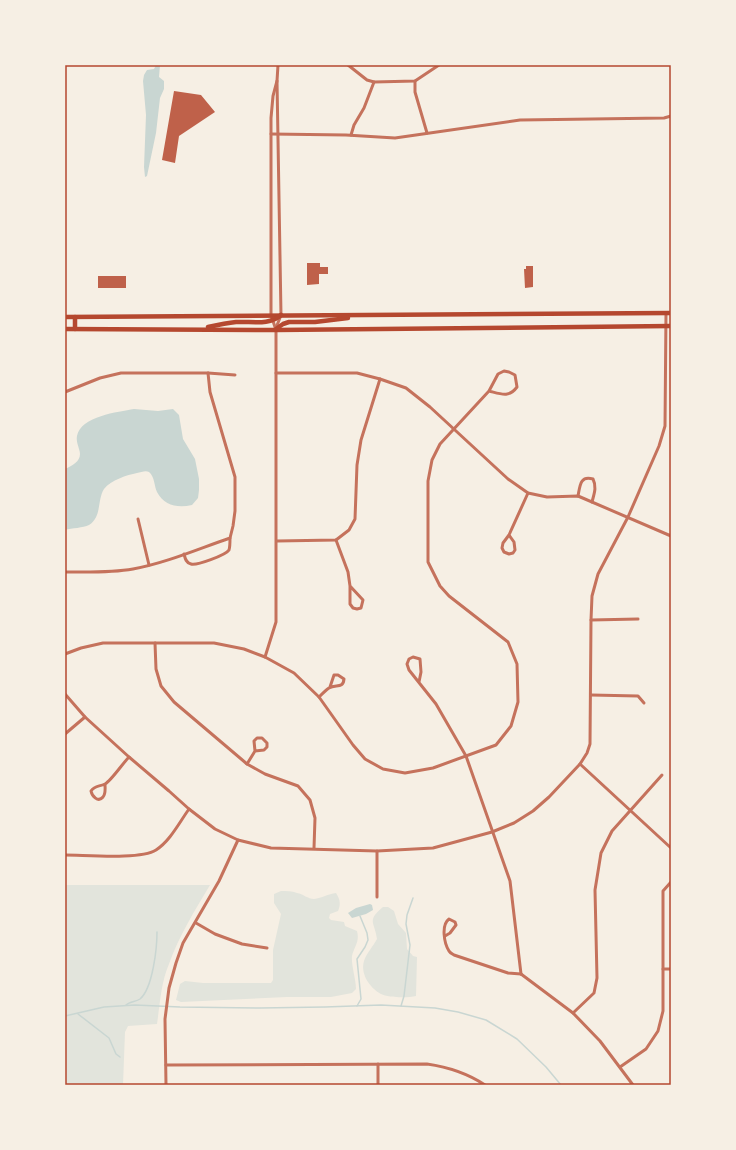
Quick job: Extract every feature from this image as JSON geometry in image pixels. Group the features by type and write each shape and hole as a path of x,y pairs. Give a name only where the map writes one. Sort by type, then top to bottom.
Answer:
{"main road":[{"path":"65,317 668,313"},
{"path":"200,329 236,322 273,321 281,315"},
{"path":"276,330 283,324 289,322 315,322 360,315"},
{"path":"75,317 75,329"},
{"path":"65,329 276,330 668,326"}],"street":[{"path":"265,657 276,622 276,330 281,315 278,65"},
{"path":"348,65 367,80 374,82 415,81 439,65"},
{"path":"276,330 271,315 271,107 277,81"},
{"path":"415,81 415,92 427,133"},
{"path":"351,135 354,125 364,108 374,82"},
{"path":"271,134 351,135 395,138 520,120 657,119 671,116"},
{"path":"65,694 86,717 129,757 189,809 215,829 238,840 271,848 314,848 377,851 433,848 492,832 514,823 533,811 580,764 587,754 590,744 592,596 598,574 628,517 660,446 665,426 668,313"},
{"path":"65,654 81,648 103,643 214,643 244,649 265,657 294,673 319,697 365,759 383,769 405,773 433,768 496,745 511,726 518,702 517,664 508,642 449,596 440,586 428,562 428,481 432,460 440,444 489,391 498,374 504,371 515,375 517,388 513,393 507,395 489,391"},
{"path":"65,392 100,378 121,373 208,373 235,375"},
{"path":"184,554 188,563 196,564 225,554 230,548 230,538 235,511 235,477 210,392 208,373"},
{"path":"276,373 357,373 406,388 430,407 508,479 528,493 547,497 578,496 671,536"},
{"path":"277,541 336,540 348,530 355,519 357,465 361,440 380,379"},
{"path":"666,406 671,406"},
{"path":"578,496 580,482 584,478 593,479 595,490 592,502"},
{"path":"509,536 514,542 515,550 513,553 509,554 504,552 502,548 503,543 509,536 528,493"},
{"path":"138,519 149,565"},
{"path":"65,572 116,572 149,565 230,538"},
{"path":"336,540 348,572 350,604 353,608 361,608 363,600 350,586"},
{"path":"591,620 638,619"},
{"path":"155,643 156,669 161,686 174,702 247,764 265,774 298,786 310,800 315,818 314,848"},
{"path":"419,682 420,659 413,657 409,659 407,664 409,670 436,704 466,756 510,881 521,974"},
{"path":"319,697 330,687 340,686 344,679 338,675 334,676 331,680 330,687"},
{"path":"591,695 638,696 644,704"},
{"path":"65,734 86,717"},
{"path":"247,764 255,752 254,741 257,738 262,738 266,743 266,747 264,750 255,752"},
{"path":"105,784 105,793 103,797 99,799 92,796 92,789 95,786 105,784 129,757"},
{"path":"580,764 671,848"},
{"path":"573,1013 594,993 597,978 595,890 601,853 612,831 662,775"},
{"path":"65,855 129,856 146,854 156,850 164,843 189,809"},
{"path":"166,1085 166,1012 169,988 176,963 183,943 219,881 238,840"},
{"path":"377,851 377,897"},
{"path":"620,1067 646,1048 658,1031 663,1011 663,891 671,882"},
{"path":"445,936 450,933 456,925 452,920 449,919 444,925 445,936 448,950 454,955 508,972 521,974 573,1013 600,1041 633,1085"},
{"path":"196,923 215,934 242,944 267,948"},
{"path":"663,969 671,969"},
{"path":"378,1064 378,1085"},
{"path":"166,1065 427,1064 463,1072 485,1085"}],"shaded area":[{"path":"156,65 160,65 159,77 164,81 164,89 160,98 156,133 147,176 145,177 146,115 143,81 147,70 154,69"},
{"path":"134,409 158,411 173,409 179,415 183,439 195,459 199,479 198,498 192,505 187,506 177,506 167,503 157,492 151,474 148,471 145,471 119,478 111,483 102,493 98,513 93,522 84,527 65,530 65,469 77,462 79,459 80,453 77,443 77,436 80,429 93,419 101,416"},
{"path":"65,885 210,885 182,933 166,971 161,993 157,1024 128,1026 125,1032 123,1085 65,1085"},
{"path":"281,891 293,892 314,899 336,893 340,906 338,911 330,914 329,918 331,920 344,922 345,926 357,931 358,935 352,956 356,989 352,993 331,997 287,997 181,1002 176,1000 180,984 185,981 203,983 271,983 273,980 273,950 281,914 274,903 274,894"},
{"path":"370,904 372,905 373,910 366,914 352,918 348,913 356,908"},
{"path":"383,907 388,907 394,911 398,924 406,933 407,949 413,956 417,957 416,996 398,997 381,994 373,988 363,971 364,961 377,939 373,919"}],"building":[{"path":"174,91 201,95 215,112 179,136 175,163 162,160"},
{"path":"307,263 320,263 320,267 328,267 328,274 319,274 319,284 307,285"},
{"path":"526,266 533,266 533,287 525,288 524,269 526,269"},
{"path":"98,276 126,276 126,288 98,288"}],"waterway":[{"path":"401,1006 404,996 410,945 406,924 407,915 413,898"},
{"path":"357,1006 361,999 357,959 368,940 367,933 360,916"},
{"path":"126,1005 140,999 148,986 155,957 157,932"},
{"path":"65,1016 104,1007 135,1005 260,1008 381,1005 435,1008 458,1012 486,1020 517,1039 546,1067 561,1085"},
{"path":"78,1014 109,1038 116,1054 120,1057"}]}
